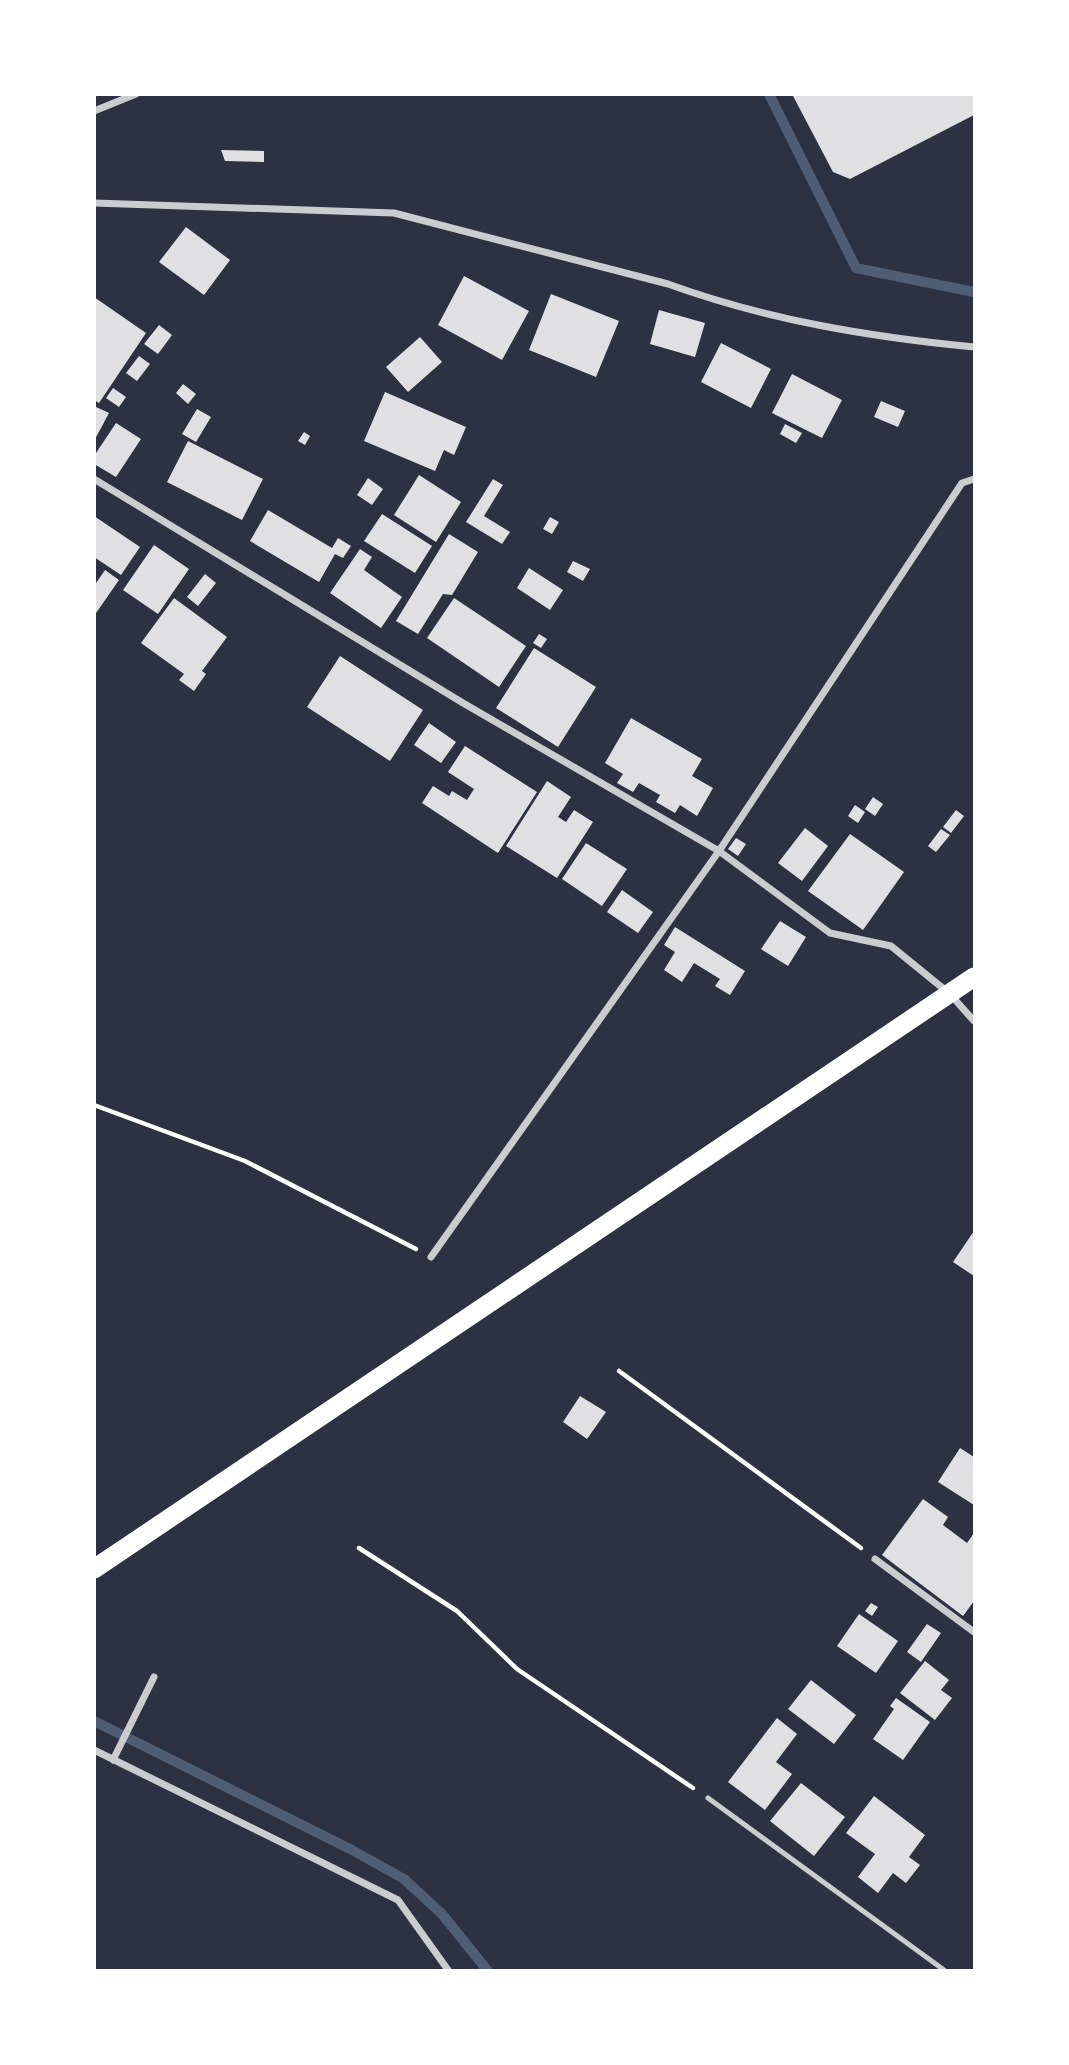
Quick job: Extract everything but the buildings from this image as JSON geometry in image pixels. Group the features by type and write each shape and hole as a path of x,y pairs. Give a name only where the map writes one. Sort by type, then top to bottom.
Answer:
{"highway":[{"path":"94,1569 975,977"}],"street":[{"path":"94,111 136,94"},
{"path":"94,203 394,213 810,324 855,334 975,347"},
{"path":"94,479 463,703 719,851 830,933 891,946 950,994 975,1021"},
{"path":"431,1257 719,851 962,482 975,479"},
{"path":"875,1559 975,1632"},
{"path":"113,1760 154,1678"},
{"path":"94,1750 398,1900 448,1970"}],"lane":[{"path":"708,1798 944,1970"}],"path":[{"path":"94,1105 245,1161 431,1257"},
{"path":"619,1371 875,1559"},
{"path":"359,1548 457,1611 517,1669 708,1798"}],"waterway":[{"path":"769,94 856,268 974,292"},
{"path":"94,1721 352,1850 404,1879 442,1914 487,1970"}]}
